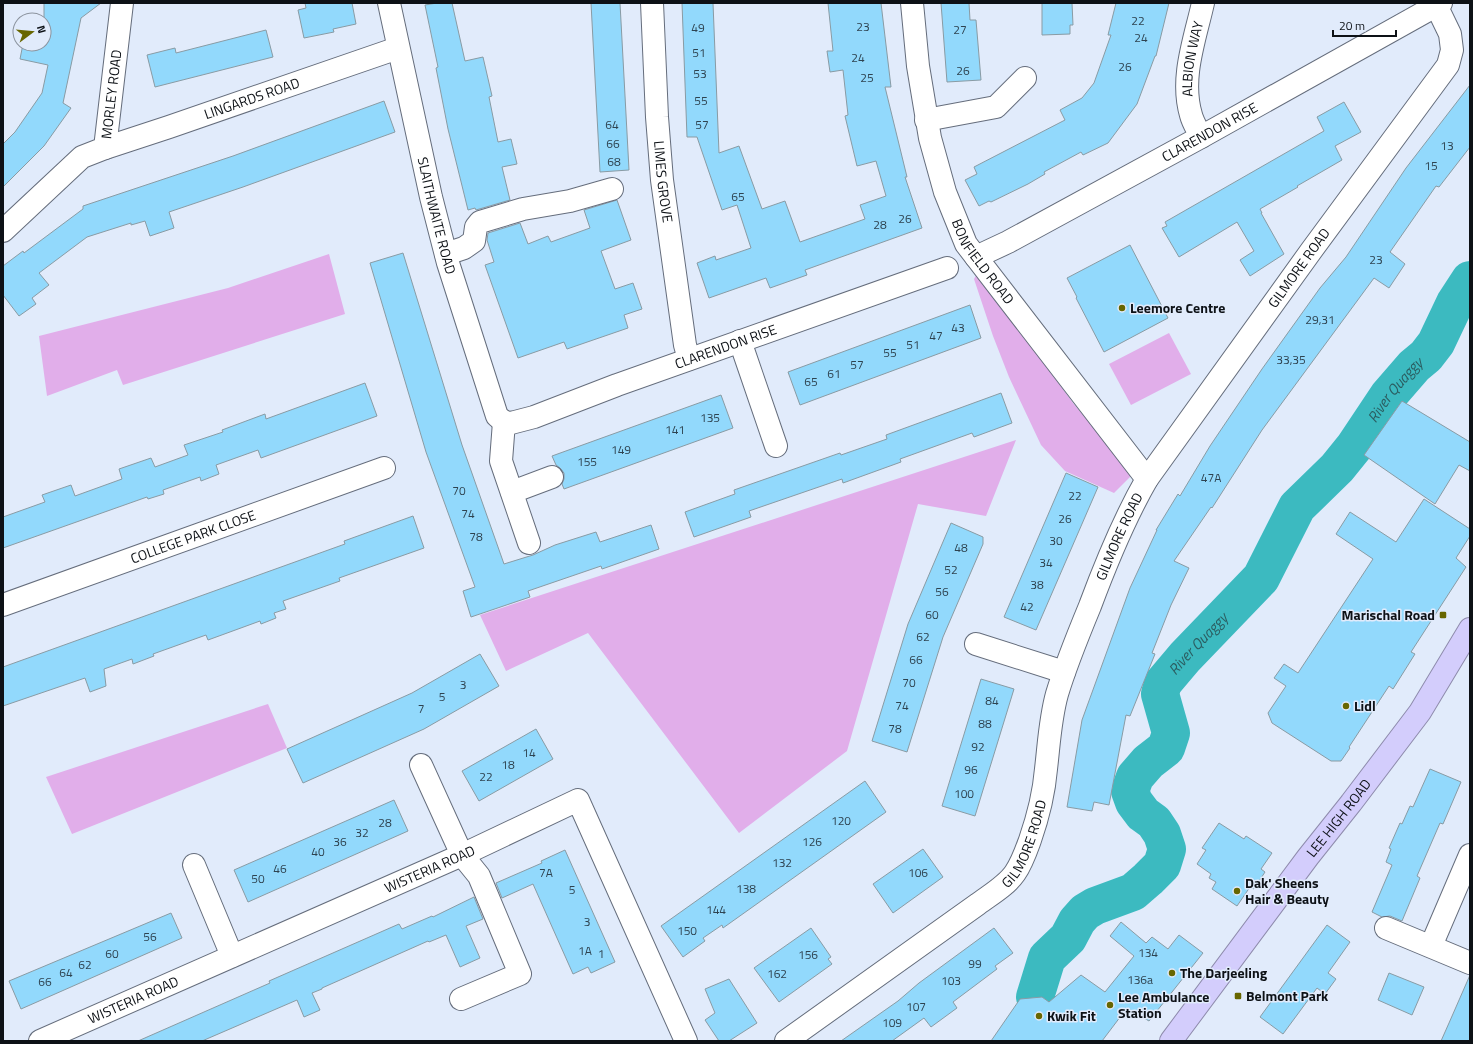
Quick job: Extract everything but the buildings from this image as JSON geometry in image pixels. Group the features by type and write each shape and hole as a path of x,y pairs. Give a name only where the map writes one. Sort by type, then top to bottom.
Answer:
{"highway":[{"name":"LEE HIGH ROAD","path":"1171,1041 1308,857 1420,712 1470,628"}],"street":[{"name":"MORLEY ROAD","path":"3,231 82,157 105,148 122,3"},
{"name":"SLAITHWAITE ROAD","path":"389,3 431,197 446,254 497,416 504,422"},
{"name":"LIMES GROVE","path":"652,3 657,117 662,180 685,345 689,359"},
{"name":"BONFIELD ROAD","path":"912,3 918,66 926,120 945,192 966,244 1147,479"},
{"name":"ALBION WAY","path":"1201,138 1191,116 1186,95 1186,74 1203,3"},
{"name":"CLARENDON RISE","path":"976,257 1008,242 1201,138 1438,4"},
{"name":"GILMORE ROAD","path":"786,1041 984,900 1015,873 1026,850 1040,803 1046,771 1049,732 1055,702 1064,672 1114,545 1136,497 1147,479 1311,251 1448,65 1452,50 1450,34 1438,4"},
{"name":"LINGARDS ROAD","path":"105,148 169,128 398,48"},
{"path":"926,120 996,107 1026,78"},
{"path":"446,254 464,248 474,241 476,227 480,222 524,209 570,201 612,189"},
{"name":"CLARENDON RISE","path":"504,422 511,424 534,417 689,359 946,268"},
{"path":"740,341 776,446"},
{"path":"504,422 502,461 529,543"},
{"name":"COLLEGE PARK CLOSE","path":"3,605 384,468"},
{"path":"512,492 552,477"},
{"path":"976,644 1064,672"},
{"path":"421,765 462,855 479,876 520,974 461,999"},
{"name":"WISTERIA ROAD","path":"40,1041 462,855 578,800 686,1041"},
{"path":"1431,946 1470,855"},
{"path":"194,865 232,956"},
{"path":"1386,928 1470,963"}],"shaded area":[{"path":"329,254 345,314 123,385 117,370 47,396 39,336 228,288"},
{"path":"978,272 1073,403 1133,474 1114,493 1065,471 1041,445 1009,377 993,336 974,279"},
{"path":"1169,333 1191,374 1131,405 1109,364"},
{"path":"1016,440 986,516 918,504 847,751 739,833 588,633 506,671 480,615"},
{"path":"268,704 287,748 72,834 46,777"}],"waterway":[{"name":"River Quaggy","path":"1035,997 1047,958 1068,938 1077,921 1085,912 1095,906 1133,892 1162,865 1167,849 1162,834 1154,822 1143,814 1134,802 1130,791 1135,777 1148,762 1166,748 1171,733 1160,694 1163,683 1185,657 1261,578 1297,507 1337,468 1354,447 1388,396 1414,366 1426,356 1436,343 1455,303 1470,280"}],"place":[{"name":"Leemore Centre","path":"1122,308"},
{"name":"Marischal Road","path":"1443,615"},
{"name":"Lidl","path":"1346,706"},
{"name":"Dak' Sheens Hair & Beauty","path":"1237,891"},
{"name":"The Darjeeling","path":"1172,973"},
{"name":"Belmont Park","path":"1238,996"},
{"name":"Lee Ambulance Station","path":"1110,1005"},
{"name":"Kwik Fit","path":"1039,1016"}]}
